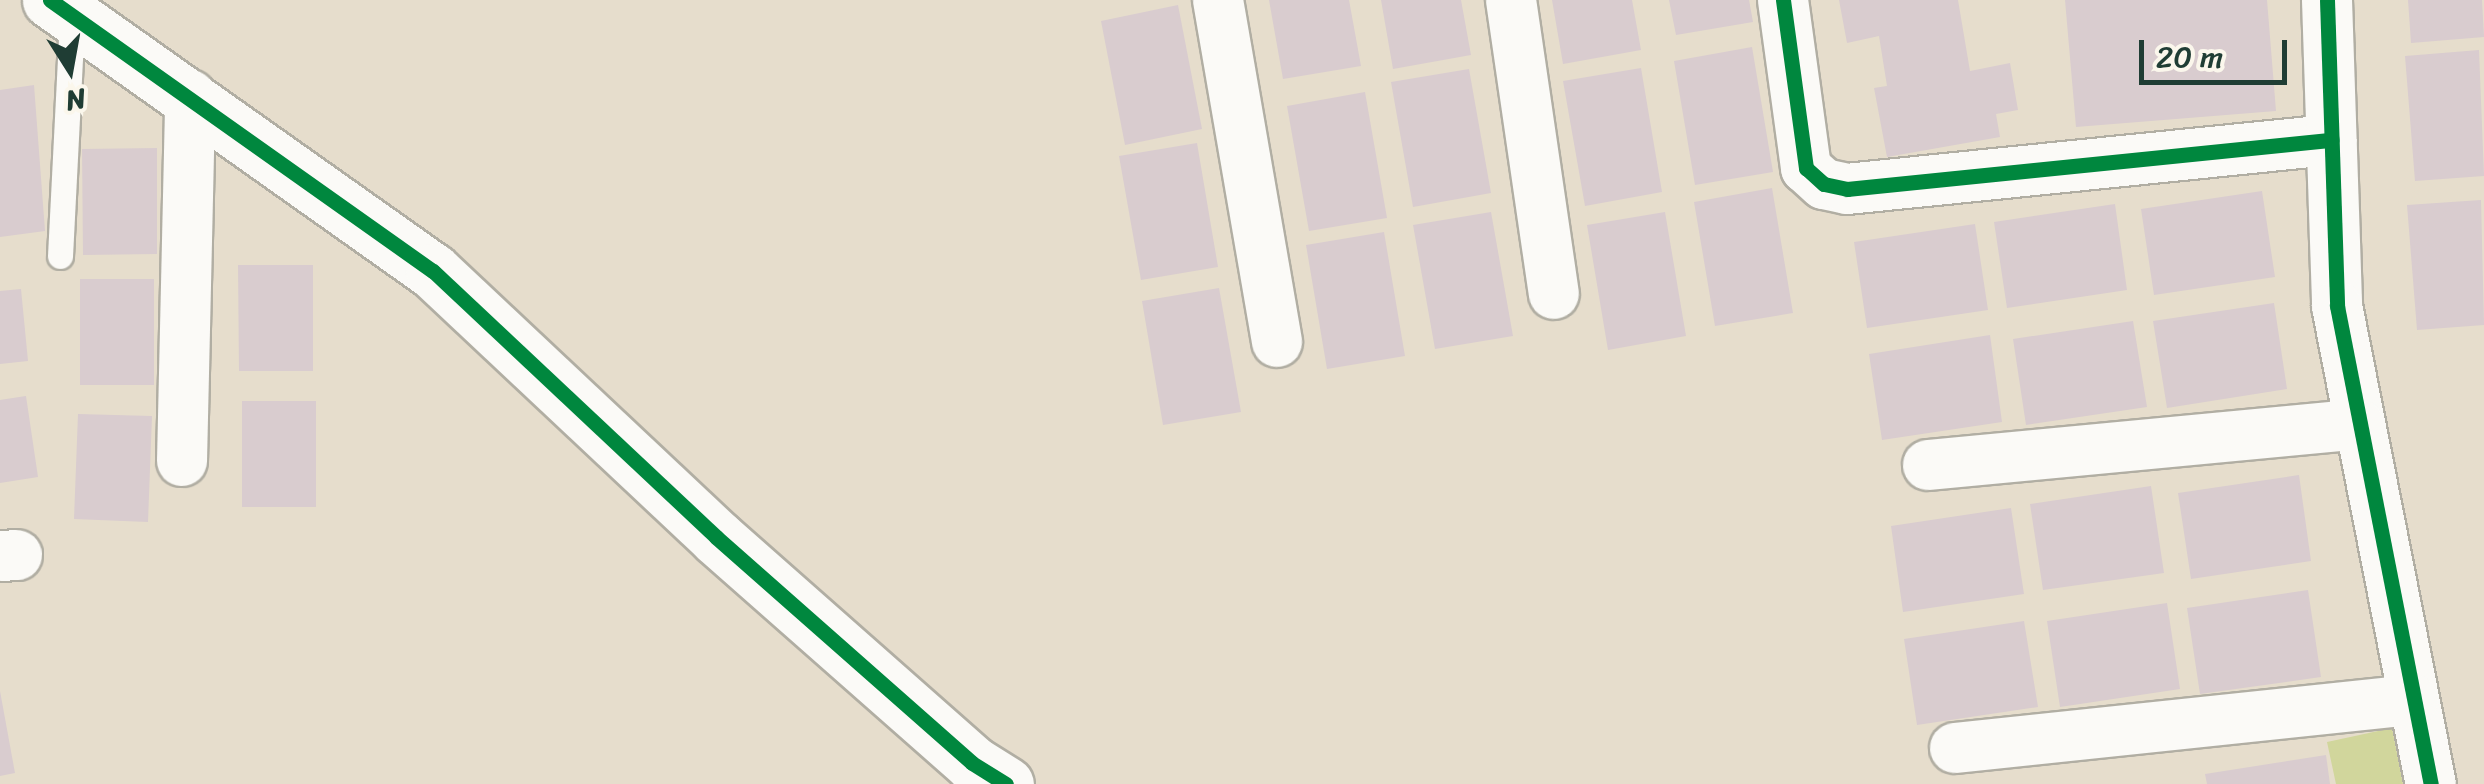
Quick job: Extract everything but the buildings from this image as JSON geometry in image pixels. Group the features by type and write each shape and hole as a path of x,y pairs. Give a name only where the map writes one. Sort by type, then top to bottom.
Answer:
{"street":[{"path":"1218,0 1277,342"},
{"path":"1511,0 1554,294"},
{"path":"1783,0 1806,168 1824,184 1848,189 2332,140"},
{"path":"2327,0 2337,306 2431,784"},
{"path":"61,8 190,95 433,271 716,537 972,763 1006,784"},
{"path":"182,461 190,95"},
{"path":"1928,465 2359,424"},
{"path":"1954,748 2413,700"}],"lane":[{"path":"60,256 61,8"}],"green space":[{"path":"2392,728 2403,784 2336,784 2327,742"}],"cycle path":[{"path":"50,0 433,271 716,537 972,763 1006,784"},
{"path":"1783,0 1806,168 1824,184 1847,189 2332,140"},
{"path":"2327,0 2337,306 2431,784"}]}
